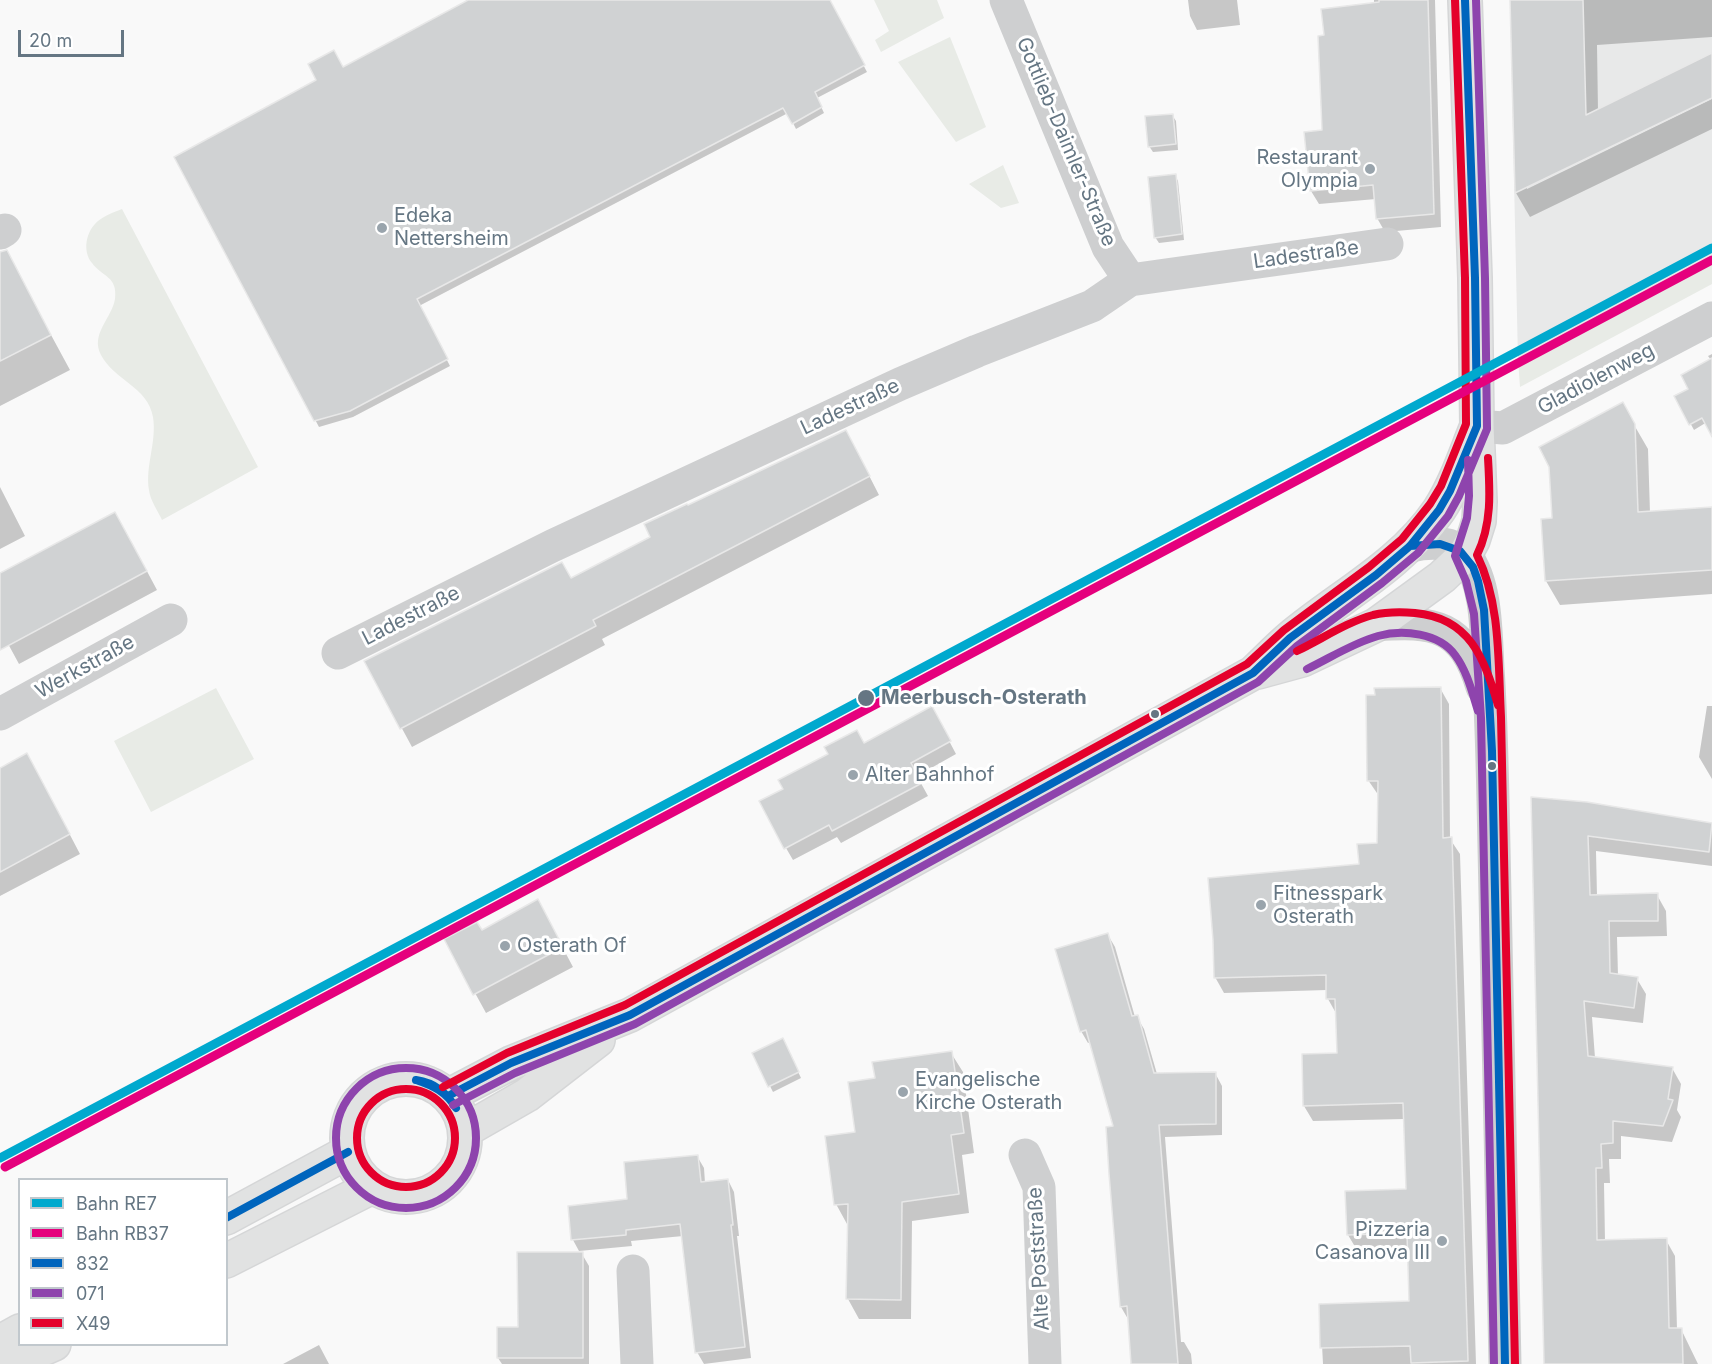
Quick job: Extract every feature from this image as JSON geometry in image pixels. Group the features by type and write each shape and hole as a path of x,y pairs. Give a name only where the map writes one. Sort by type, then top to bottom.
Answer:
{"main road":[{"path":"1253,673 1302,660 1376,625 1442,578 1465,555 1479,521 1475,278 1465,0"},
{"path":"448,1096 511,1063 630,1016 1253,673 1290,639 1376,575 1410,546 1439,510 1450,491 1477,426"},
{"path":"466,1130 527,1095 630,1016"},
{"path":"412,1078 438,1088 448,1096 462,1118 466,1130 465,1150 458,1168 445,1184 428,1194 409,1198 389,1196 372,1187 353,1166 348,1152 348,1124 360,1100 382,1083 398,1079 412,1078"},
{"path":"228,1217 348,1152"},
{"path":"228,1260 372,1187"},
{"path":"0,1342 18,1332"},
{"path":"9,1364 50,1346"}],"street":[{"name":"Gottlieb-Daimler-Straße","path":"1006,0 1108,247 1130,280"},
{"name":"Ladestraße","path":"338,653 552,546 890,389 977,351 1092,306 1130,280 1387,244"},
{"name":"Gladiolenweg","path":"1477,426 1503,428 1712,318"},
{"path":"1410,546 1437,543 1451,547 1465,555 1476,577 1484,613 1491,718 1505,1364"},
{"name":"Werkstraße","path":"0,714 171,620"},
{"path":"1376,625 1418,623 1449,633 1471,657 1478,672 1491,718"},
{"name":"Alte Poststraße","path":"1025,1155 1039,1186 1045,1364"},
{"path":"633,1271 637,1364"}],"shaded area":[{"path":"874,0 937,0 944,18 881,52 875,40 889,31"},
{"path":"1510,0 1712,0 1712,258 1518,360"},
{"path":"950,37 986,127 956,142 898,62"},
{"path":"1003,165 1019,203 1001,208 969,184"},
{"path":"122,209 258,467 162,520 152,502 148,481 154,426 150,407 138,391 107,364 98,347 100,333 113,306 115,291 112,281 96,268 89,258 87,241 98,221"},
{"path":"1712,258 1712,284 1520,387 1518,360"},
{"path":"216,688 254,759 151,812 114,741"}],"building":[{"name":"Edeka Nettersheim","path":"468,0 830,0 865,65 815,92 822,107 792,124 783,108 417,299 448,359 350,411 314,421 174,157 316,80 308,64 334,50 343,67"},
{"path":"1379,0 1428,0 1434,214 1376,219 1373,185 1310,191 1304,132 1322,130 1318,36 1324,35 1321,9 1379,2"},
{"path":"1510,0 1583,0 1586,115 1712,53 1712,98 1515,193"},
{"path":"1173,114 1176,144 1148,147 1145,116"},
{"path":"1176,174 1182,234 1154,238 1148,177"},
{"path":"7,250 51,335 0,361 0,252"},
{"path":"1712,358 1712,437 1702,418 1689,425 1674,396 1688,389 1681,375"},
{"path":"1623,402 1635,424 1638,512 1712,507 1712,570 1545,581 1541,519 1552,518 1549,467 1539,447"},
{"path":"846,430 870,476 593,620 596,626 400,729 364,661 562,562 571,578 650,537 644,524"},
{"path":"115,512 147,571 0,650 0,573"},
{"path":"1441,687 1443,838 1452,837 1468,1361 1411,1363 1410,1346 1320,1348 1319,1304 1409,1301 1407,1233 1347,1235 1345,1191 1406,1189 1403,1103 1303,1106 1302,1054 1337,1053 1335,999 1326,999 1326,975 1214,978 1208,878 1359,864 1357,844 1377,843 1378,781 1367,781 1366,695 1375,695 1374,688"},
{"name":"Alter Bahnhof","path":"932,706 951,741 911,763 922,783 832,831 829,825 784,849 759,801 783,789 778,780 828,754 824,747 857,730 864,743"},
{"path":"27,753 70,834 0,872 0,768"},
{"path":"1531,797 1587,802 1712,823 1709,852 1588,836 1590,895 1658,893 1658,921 1609,921 1610,973 1638,977 1634,1008 1584,1001 1588,1056 1673,1067 1668,1099 1673,1100 1663,1126 1613,1121 1613,1143 1601,1144 1602,1168 1596,1168 1597,1240 1667,1238 1669,1328 1682,1328 1683,1364 1544,1364"},
{"name":"Osterath Of","path":"538,899 563,947 473,995 444,939 477,922 482,930"},
{"path":"1108,933 1132,1016 1138,1015 1154,1073 1216,1072 1216,1124 1159,1125 1178,1364 1131,1364 1127,1306 1120,1307 1109,1174 1106,1127 1113,1126 1086,1030 1080,1032 1055,949"},
{"path":"783,1038 799,1072 768,1087 752,1053"},
{"path":"952,1051 964,1133 951,1135 959,1194 902,1202 901,1300 846,1299 848,1204 834,1205 825,1136 855,1132 848,1082 875,1078 872,1062"},
{"path":"698,1155 701,1182 728,1179 745,1347 695,1353 680,1224 626,1230 626,1235 571,1240 568,1206 627,1199 624,1162"},
{"path":"517,1252 583,1252 583,1358 497,1358 497,1327 518,1327"}],"rail line":[{"name":"RE7","path":"0,1158 1712,248"},
{"name":"RB37","path":"5,1167 1712,260"}],"transit line":[{"name":"X49","path":"443,1087 507,1053 625,1005 1247,664 1284,630 1369,567 1402,539 1430,504 1441,486 1466,424 1465,278 1455,0"},
{"name":"832","path":"448,1096 511,1063 630,1015 1253,673 1290,638 1376,575 1410,546 1439,510 1450,491 1477,426 1475,278 1465,0"},
{"name":"071","path":"453,1105 515,1073 635,1024 1258,682 1297,646 1382,583 1418,553 1448,516 1459,496 1487,429 1485,278 1476,0"},
{"name":"X49","path":"1488,458 1488,520 1477,555 1490,593 1497,634 1501,717 1515,1364"},
{"name":"071","path":"1468,460 1467,518 1455,556 1466,581 1474,614 1481,718 1494,1364"},
{"name":"832","path":"1410,546 1440,544 1460,551 1473,567 1484,610 1492,751 1505,1364"},
{"name":"X49","path":"1297,651 1344,626 1373,615 1405,612 1434,616 1462,632 1472,643 1487,672 1498,705"},
{"name":"071","path":"1307,669 1378,636 1409,633 1430,637 1448,648 1459,661 1478,711"},
{"name":"071","path":"406,1068 433,1074 445,1080 455,1089 464,1099 470,1111 476,1138 470,1165 464,1177 455,1187 445,1196 433,1202 406,1208 379,1202 367,1196 357,1187 348,1177 342,1165 336,1138 342,1111 348,1099 357,1089 367,1080 379,1074 406,1068"},
{"name":"832","path":"416,1080 429,1083 439,1089 456,1108"},
{"name":"832","path":"416,1080 439,1090 456,1108"},
{"name":"X49","path":"406,1089 425,1093 440,1104 451,1119 455,1138 451,1157 440,1172 425,1183 406,1187 387,1183 372,1172 361,1157 357,1138 361,1119 372,1104 387,1093 406,1089"},
{"name":"832","path":"228,1217 348,1152"}],"place":[{"name":"Restaurant Olympia","path":"1370,169"},
{"name":"Edeka Nettersheim","path":"382,228"},
{"name":"Meerbusch-Osterath","path":"866,698"},
{"name":"Alter Bahnhof","path":"853,775"},
{"name":"Fitnesspark Osterath","path":"1261,905"},
{"name":"Osterath Of","path":"505,946"},
{"name":"Evangelische Kirche Osterath","path":"903,1092"},
{"name":"Pizzeria Casanova III","path":"1442,1241"}]}
